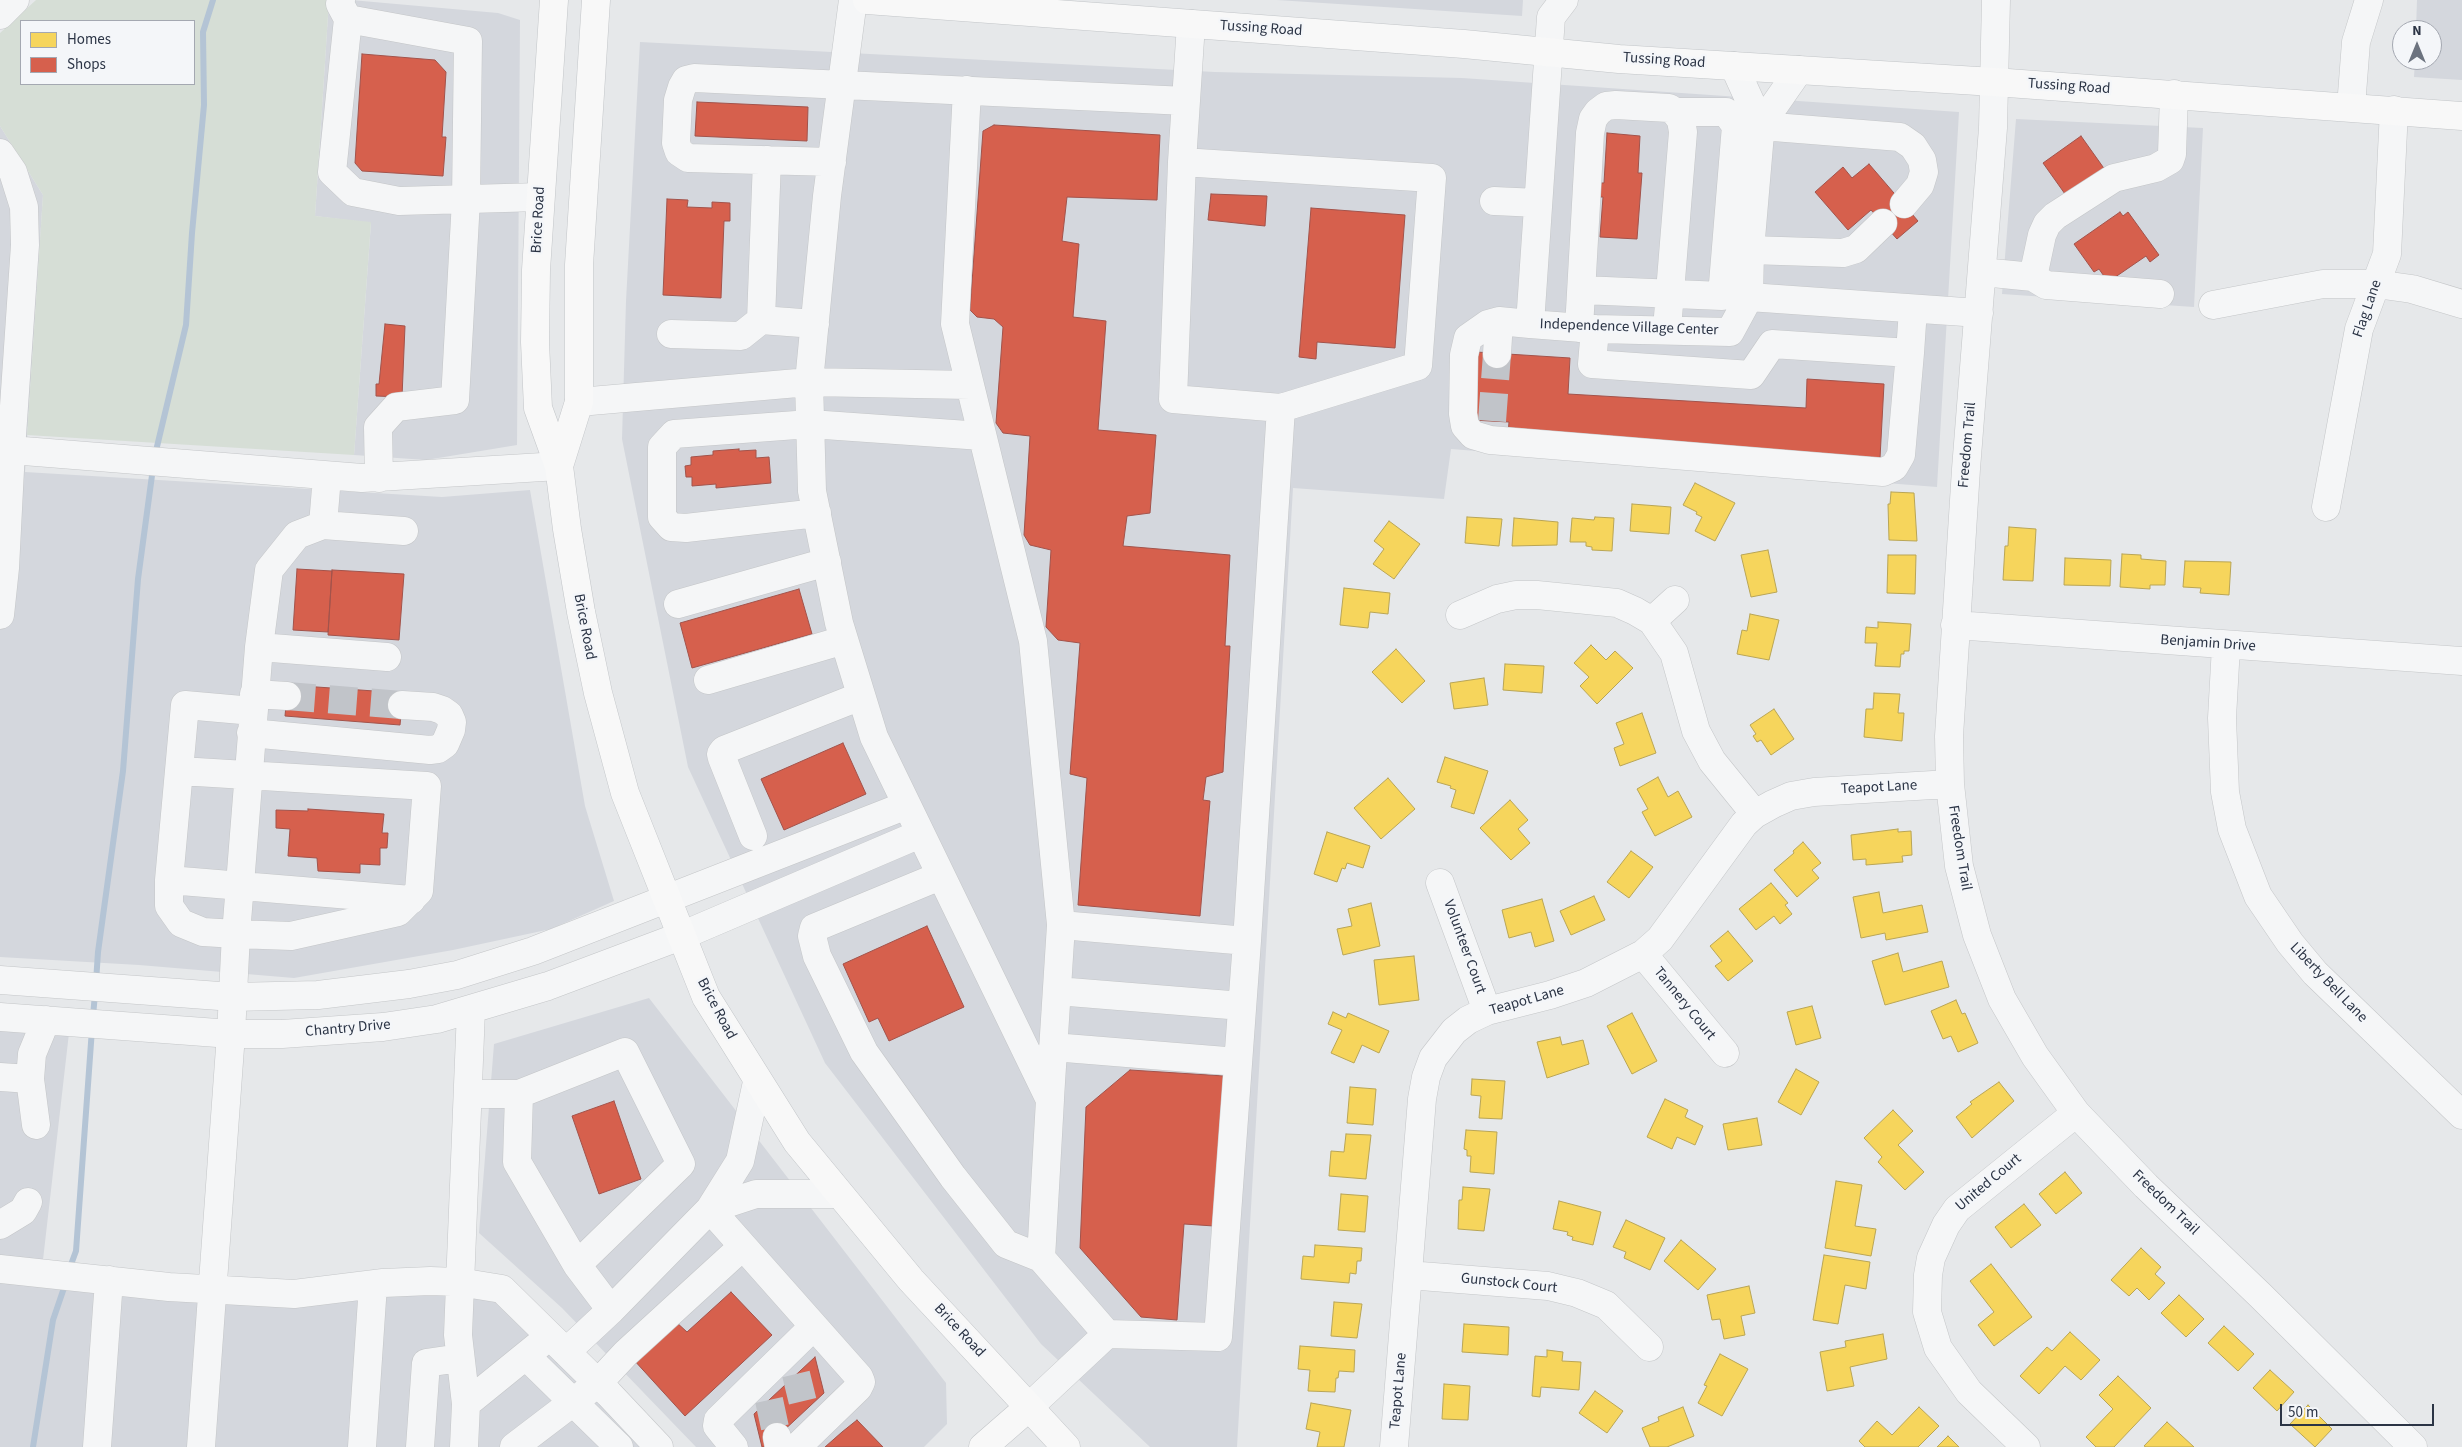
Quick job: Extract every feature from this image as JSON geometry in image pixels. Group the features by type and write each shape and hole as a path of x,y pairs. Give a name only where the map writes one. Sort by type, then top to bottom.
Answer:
{"main road":[{"name":"Brice Road","path":"554,0 540,197 535,342 538,408 559,466 581,612 598,693 625,793 666,901 706,997 796,1142 911,1280 1066,1447"},
{"name":"Brice Road","path":"559,466 579,402 579,265 596,0"},
{"name":"Tussing Road","path":"867,0 1734,66 2174,94 2462,116"},
{"path":"983,1447 1029,1407"}],"street":[{"path":"0,14 14,0"},
{"path":"853,0 832,162 809,382 812,491 844,640 874,737 1050,1100"},
{"name":"Freedom Trail","path":"1996,0 1994,82 1982,272 1955,625 1949,736 1950,784 1959,866 1977,935 2002,999 2035,1056 2076,1112 2146,1186 2260,1295 2413,1447"},
{"path":"2351,107 2356,42 2369,0"},
{"path":"379,478 378,427 396,407 455,400 466,200 468,41 350,6 332,172 354,192 399,201 466,200 540,197"},
{"name":"Independence Village Center","path":"1550,6 1549,52 1530,324 1587,329 1668,329 1730,332 1749,297"},
{"path":"1182,162 1432,178 1418,366 1281,408 1173,399 1182,162 1191,24"},
{"path":"1734,66 1761,124"},
{"path":"1749,297 1750,250 1761,124 1799,70"},
{"path":"832,162 688,158 679,152 676,143 678,100 686,80 694,78 843,84 1186,101"},
{"path":"967,90 955,324 1033,640 1061,924 1041,1258"},
{"path":"2033,277 2042,235 2047,224 2055,216 2114,178 2156,168 2170,160 2172,154 2174,94"},
{"path":"1668,329 1684,132 1681,120 1675,112 1668,108 1606,106 1593,119 1590,133 1582,290 1592,364 1751,375 1772,344 1910,353"},
{"name":"Flag Lane","path":"2326,507 2359,329 2387,254 2394,110"},
{"path":"1675,112 1726,112 1736,126 1722,296"},
{"path":"1761,124 1900,137 1913,146 1922,160 1924,172 1920,185 1904,204"},
{"path":"0,153 13,172 24,207 25,245 5,568 0,615"},
{"path":"761,320 767,160"},
{"path":"1494,201 1538,203"},
{"path":"1750,250 1843,253 1856,249 1883,223"},
{"path":"1982,272 2033,277 2046,285 2160,294"},
{"path":"2212,305 2323,284 2376,284 2412,290 2462,304"},
{"path":"1582,290 1749,297 1979,313"},
{"path":"1530,324 1499,321 1477,330 1468,338 1464,354 1463,414 1465,426 1473,435 1491,430 1883,472 1894,466 1900,455 1913,308"},
{"path":"671,334 742,336 761,320 815,324"},
{"path":"1497,354 1499,321"},
{"path":"579,402 809,382 970,385"},
{"path":"1029,1407 1107,1334 1218,1337 1247,941 1281,408"},
{"path":"817,513 686,528 671,527 662,517 662,447 674,434 810,424 982,436"},
{"path":"11,450 327,476 379,478 559,466"},
{"path":"322,525 327,476"},
{"path":"201,1447 248,775 259,647 269,570 297,535 322,525 404,531"},
{"path":"678,604 827,562"},
{"path":"1460,615 1497,599 1516,595 1537,595 1617,603 1635,611 1652,622 1674,653 1681,672 1696,732 1712,761 1754,814"},
{"path":"1652,622 1675,600"},
{"name":"Benjamin Drive","path":"1955,625 2226,646 2462,661"},
{"path":"708,680 844,640"},
{"name":"Liberty Bell Lane","path":"2226,646 2222,718 2225,792 2232,828 2258,896 2290,943 2315,972 2462,1115"},
{"path":"259,647 387,657"},
{"path":"253,712 287,696"},
{"path":"752,836 721,754 738,744 861,696"},
{"path":"180,771 427,786 419,891 398,912 290,936 203,932 182,923 169,906 169,880 185,705 253,712 430,750 438,749 445,744 451,730 452,722 449,715 433,707 402,705"},
{"name":"Teapot Lane","path":"1394,1447 1422,1098 1426,1077 1433,1058 1454,1032 1468,1020 1487,1011 1550,995 1586,983 1643,954 1660,938 1729,842 1754,814 1791,796 1814,792 1950,784"},
{"path":"0,980 233,997 318,995 366,991 457,975 533,952 907,805"},
{"name":"Chantry Drive","path":"0,1017 231,1034 282,1034 383,1027 437,1019 548,986 682,936 920,834"},
{"path":"940,876 814,928 812,936 817,956 864,1052 947,1168 1006,1244 1041,1258 1107,1334"},
{"path":"169,880 411,900"},
{"name":"Volunteer Court","path":"1440,883 1487,1011"},
{"path":"1061,924 1247,941"},
{"name":"Tannery Court","path":"1643,954 1725,1053"},
{"path":"1057,991 1242,1006"},
{"path":"464,1447 466,1404 458,1335 471,1010"},
{"path":"36,1125 30,1079 32,1054 57,1021"},
{"path":"1053,1047 1238,1062"},
{"path":"469,1094 519,1094 625,1052 681,1164 577,1265"},
{"path":"0,1077 30,1079"},
{"path":"466,1404 526,1356 558,1344 611,1310 710,1209 740,1161 758,1082"},
{"path":"519,1094 516,1162 577,1265 611,1310"},
{"name":"United Court","path":"2026,1447 1969,1392 1938,1348 1927,1312 1928,1275 1932,1258 1946,1224 1957,1209 2076,1112"},
{"path":"710,1209 756,1194 838,1194"},
{"path":"0,1225 23,1211 28,1202"},
{"path":"710,1209 859,1377 861,1382 858,1388 794,1435"},
{"path":"514,1447 598,1383 626,1353 742,1247"},
{"path":"0,1268 109,1280 294,1294 430,1281 459,1282 502,1289 598,1383 659,1447"},
{"name":"Gunstock Court","path":"1408,1275 1548,1286 1577,1293 1606,1305 1649,1348"},
{"path":"97,1447 109,1280"},
{"path":"362,1447 373,1285"},
{"path":"734,1447 717,1426 718,1420 766,1388 793,1362 813,1327"},
{"path":"526,1356 619,1447"},
{"path":"420,1447 426,1363 460,1358"}],"shaded area":[{"path":"36,0 329,0 315,216 371,222 354,455 27,435 43,195 0,126 0,33"},
{"path":"329,0 351,0 498,13 520,20 517,445 426,460 354,455 371,223 315,216"},
{"path":"1277,0 1523,0 1522,16"},
{"path":"2417,0 2462,0 2462,80 2414,77 2414,70 2442,70 2442,20 2416,20"},
{"path":"640,42 1215,72 1462,78 1959,112 1937,487 1451,449 1444,499 1293,488 1237,1447 1150,1447 1041,1344 825,1063 688,767 622,439 626,301"},
{"path":"2016,119 2203,128 2194,307 2002,294"},
{"path":"0,126 43,195 25,472 442,497 530,490 585,806 614,901 551,929 453,950 294,978 139,965 0,957"},
{"path":"649,998 946,1383 947,1424 924,1447 696,1447 562,1308 479,1233 494,1044"},
{"path":"0,1028 69,1033 40,1286 441,1292 505,1298 648,1447 0,1447"}],"building: Homes":[{"path":"1695,483 1735,503 1715,541 1695,531 1702,517 1696,514 1697,512 1683,505"},
{"path":"1891,492 1914,493 1917,541 1889,540 1888,504 1890,504"},
{"path":"1632,504 1671,507 1669,534 1630,531"},
{"path":"1467,517 1502,519 1499,546 1465,543"},
{"path":"1595,517 1614,518 1612,551 1592,550 1592,547 1586,546 1586,542 1570,542 1572,518 1594,520"},
{"path":"1514,518 1558,522 1557,545 1512,546"},
{"path":"1389,521 1420,544 1394,579 1373,564 1384,549 1374,541"},
{"path":"2009,527 2036,529 2033,581 2003,580 2005,546 2008,546"},
{"path":"1768,550 1777,592 1751,597 1741,555"},
{"path":"2122,554 2141,555 2141,559 2166,561 2165,585 2150,585 2150,589 2120,587"},
{"path":"1888,555 1916,555 1915,594 1887,593"},
{"path":"2065,558 2111,560 2110,586 2064,585"},
{"path":"2185,561 2231,562 2229,595 2200,593 2201,588 2183,587"},
{"path":"1344,588 1390,593 1388,614 1370,612 1368,628 1340,625"},
{"path":"1750,614 1779,620 1769,660 1737,654 1742,630 1747,631"},
{"path":"1878,622 1911,624 1909,651 1904,651 1904,654 1901,654 1900,667 1875,666 1877,643 1865,643 1866,627 1878,628"},
{"path":"1591,645 1606,660 1615,651 1633,668 1597,704 1580,686 1589,677 1574,663"},
{"path":"1396,649 1425,681 1402,703 1372,672"},
{"path":"1505,664 1544,666 1542,693 1503,690"},
{"path":"1484,678 1488,705 1454,709 1450,683"},
{"path":"1874,693 1900,694 1898,713 1904,713 1902,741 1864,737 1866,709 1873,709"},
{"path":"1774,709 1794,739 1771,755 1761,740 1757,742 1753,736 1756,734 1750,725"},
{"path":"1642,713 1656,753 1620,766 1614,748 1624,744 1616,723"},
{"path":"1445,757 1488,771 1474,814 1451,807 1456,790 1450,788 1451,786 1437,782"},
{"path":"1658,777 1668,797 1678,791 1692,817 1655,836 1642,812 1648,809 1637,789"},
{"path":"1388,778 1415,809 1381,839 1354,808"},
{"path":"1510,800 1528,820 1518,829 1530,843 1511,860 1480,828"},
{"path":"1898,829 1898,832 1911,831 1912,855 1902,856 1903,862 1866,865 1866,859 1853,860 1851,835"},
{"path":"1327,832 1370,846 1363,868 1347,863 1345,869 1342,868 1337,882 1314,874"},
{"path":"1803,842 1821,863 1812,870 1819,878 1797,897 1774,870 1794,853 1793,851"},
{"path":"1631,851 1653,867 1629,898 1607,882"},
{"path":"1771,883 1788,903 1785,905 1792,914 1780,924 1774,916 1756,930 1739,909"},
{"path":"1879,892 1883,913 1922,905 1928,932 1886,940 1885,933 1861,938 1853,897"},
{"path":"1594,896 1605,920 1571,935 1560,911"},
{"path":"1542,899 1554,941 1535,947 1531,932 1509,938 1502,910"},
{"path":"1371,903 1380,946 1343,955 1337,929 1352,926 1348,909"},
{"path":"1728,931 1753,961 1728,981 1715,966 1722,961 1710,946"},
{"path":"1898,953 1903,972 1942,961 1949,987 1885,1005 1872,961"},
{"path":"1414,956 1419,1000 1379,1005 1374,960"},
{"path":"1956,1000 1962,1014 1965,1013 1978,1043 1958,1052 1951,1036 1943,1039 1931,1011"},
{"path":"1812,1006 1821,1038 1796,1045 1787,1012"},
{"path":"1333,1012 1346,1018 1348,1013 1389,1031 1379,1053 1362,1045 1354,1063 1331,1053 1342,1030 1328,1024"},
{"path":"1632,1013 1657,1061 1632,1074 1607,1026"},
{"path":"1560,1037 1562,1045 1583,1040 1589,1064 1547,1078 1537,1042"},
{"path":"1796,1069 1819,1082 1801,1115 1778,1102"},
{"path":"1472,1079 1505,1081 1502,1119 1479,1118 1481,1096 1471,1095"},
{"path":"1999,1082 2014,1101 1972,1138 1956,1117 1972,1104 1970,1102"},
{"path":"1350,1087 1376,1089 1373,1125 1347,1123"},
{"path":"1665,1099 1688,1110 1685,1117 1703,1126 1695,1145 1677,1137 1672,1149 1647,1137"},
{"path":"1893,1110 1913,1131 1898,1145 1924,1172 1905,1190 1878,1162 1882,1157 1864,1138"},
{"path":"1757,1118 1762,1145 1728,1150 1723,1124"},
{"path":"1466,1130 1497,1132 1494,1174 1470,1172 1471,1156 1467,1156 1467,1150 1464,1149"},
{"path":"1346,1134 1371,1135 1366,1179 1329,1176 1331,1151 1344,1152"},
{"path":"2065,1172 2082,1193 2056,1214 2039,1194"},
{"path":"1836,1181 1862,1185 1855,1226 1876,1229 1871,1256 1825,1248"},
{"path":"1463,1187 1490,1189 1484,1231 1458,1229 1459,1200 1462,1200"},
{"path":"1341,1194 1368,1196 1365,1232 1338,1230"},
{"path":"1559,1201 1601,1212 1593,1245 1572,1240 1573,1237 1567,1235 1568,1232 1553,1229"},
{"path":"2024,1204 2041,1225 2011,1248 1995,1227"},
{"path":"1626,1220 1665,1238 1650,1270 1624,1258 1626,1252 1613,1247"},
{"path":"1681,1240 1716,1269 1698,1290 1664,1261"},
{"path":"1315,1245 1362,1248 1361,1261 1357,1261 1356,1274 1350,1273 1349,1283 1301,1279 1303,1256 1314,1257"},
{"path":"2141,1248 2161,1267 2155,1274 2165,1283 2149,1300 2137,1288 2129,1296 2111,1280"},
{"path":"1824,1255 1870,1262 1866,1289 1845,1285 1838,1324 1813,1320"},
{"path":"1991,1264 2032,1317 1994,1346 1978,1325 1994,1312 1970,1281"},
{"path":"1749,1286 1755,1313 1741,1316 1745,1335 1724,1339 1720,1319 1712,1320 1707,1295"},
{"path":"2179,1295 2204,1319 2186,1337 2161,1313"},
{"path":"1334,1302 1362,1304 1357,1338 1331,1336"},
{"path":"1464,1324 1509,1327 1508,1355 1462,1352"},
{"path":"2224,1326 2254,1354 2238,1371 2208,1343"},
{"path":"2070,1332 2100,1360 2081,1380 2065,1366 2039,1394 2020,1376 2047,1347 2052,1351"},
{"path":"1883,1334 1887,1359 1850,1367 1854,1386 1827,1391 1820,1352 1846,1347 1845,1341"},
{"path":"1300,1346 1355,1350 1354,1372 1339,1371 1338,1378 1336,1378 1335,1392 1308,1391 1310,1370 1298,1369"},
{"path":"1547,1350 1563,1352 1562,1361 1581,1362 1579,1390 1541,1387 1540,1397 1532,1396 1535,1356 1547,1357"},
{"path":"1720,1354 1748,1369 1722,1416 1698,1403 1707,1386 1704,1385"},
{"path":"2270,1370 2294,1392 2277,1411 2253,1388"},
{"path":"2118,1376 2151,1408 2114,1447 2096,1447 2086,1437 2113,1409 2099,1395"},
{"path":"1444,1384 1470,1386 1468,1420 1442,1419"},
{"path":"1595,1391 1623,1411 1607,1433 1579,1413"},
{"path":"1311,1403 1351,1410 1344,1447 1317,1447 1320,1432 1306,1429"},
{"path":"2308,1405 2332,1429 2315,1447 2290,1424"},
{"path":"1683,1407 1694,1436 1667,1447 1650,1447 1642,1428 1659,1421 1658,1417"},
{"path":"1919,1407 1939,1426 1918,1447 1865,1447 1859,1441 1877,1421 1892,1435"},
{"path":"2167,1422 2194,1447 2144,1446"},
{"path":"1948,1436 1959,1447 1937,1447"}],"building: Shops":[{"path":"362,54 435,60 446,72 442,137 446,137 443,176 362,171 355,163"},
{"path":"697,102 808,107 807,141 695,136"},
{"path":"994,125 1160,135 1157,200 1067,197 1062,241 1079,244 1073,317 1106,321 1098,430 1156,435 1150,513 1127,516 1123,546 1230,555 1225,646 1230,646 1223,772 1206,777 1203,800 1210,801 1200,916 1078,905 1087,778 1070,774 1080,643 1058,640 1046,627 1051,550 1030,545 1024,535 1030,436 1003,433 996,423 1003,327 994,319 977,317 970,310 983,131"},
{"path":"1607,133 1640,136 1638,173 1642,173 1637,239 1600,237 1603,197 1596,197 1597,183 1604,183"},
{"path":"2081,136 2108,174 2070,201 2043,163"},
{"path":"1869,164 1918,221 1897,239 1871,210 1848,230 1815,192 1843,167 1852,178"},
{"path":"1211,194 1267,196 1265,226 1208,220"},
{"path":"667,199 688,200 687,207 712,208 712,202 730,203 730,221 724,221 721,298 663,295"},
{"path":"1311,208 1405,215 1395,348 1317,342 1316,359 1299,357"},
{"path":"2120,212 2123,216 2128,212 2159,255 2150,262 2146,256 2108,282 2099,269 2094,272 2074,244"},
{"path":"385,324 405,326 402,397 376,396"},
{"path":"1476,352 1570,358 1568,394 1806,408 1807,379 1884,384 1880,458 1508,435 1509,422 1472,420"},
{"path":"739,449 739,451 756,450 756,458 769,457 771,483 716,488 716,484 692,486 692,477 686,477 685,466 691,465 691,457 713,455 713,451"},
{"path":"297,569 332,571 328,632 293,630"},
{"path":"332,570 404,574 399,640 328,635"},
{"path":"799,589 812,634 692,668 680,623"},
{"path":"288,685 403,693 400,725 285,716"},
{"path":"843,743 866,794 784,830 761,779"},
{"path":"308,809 384,814 382,833 388,833 387,848 380,848 380,865 360,864 360,873 318,871 317,858 288,856 290,829 276,828 276,810 308,811"},
{"path":"927,926 964,1007 889,1041 878,1018 869,1022 843,964"},
{"path":"1130,1070 1224,1076 1214,1226 1184,1224 1177,1320 1141,1317 1080,1248 1086,1107"},
{"path":"614,1101 641,1179 599,1194 572,1116"},
{"path":"731,1292 772,1335 685,1416 633,1359 675,1321 687,1332"},
{"path":"815,1357 824,1393 766,1447 762,1447 754,1414"},
{"path":"857,1420 883,1447 825,1447 842,1432"}],"waterway":[{"path":"155,455 186,325 192,233 204,105 203,32 213,0"},
{"path":"96,982 98,952 123,771 138,579 153,468"},
{"path":"93,1016 95,994"},
{"path":"69,1270 76,1251 92,1029"},
{"path":"33,1447 53,1320 66,1282"}],"tunnel":[{"path":"1492,421 1497,354"},
{"path":"287,696 402,705"},
{"path":"796,1374 805,1411"},
{"path":"769,1400 777,1437"}]}
